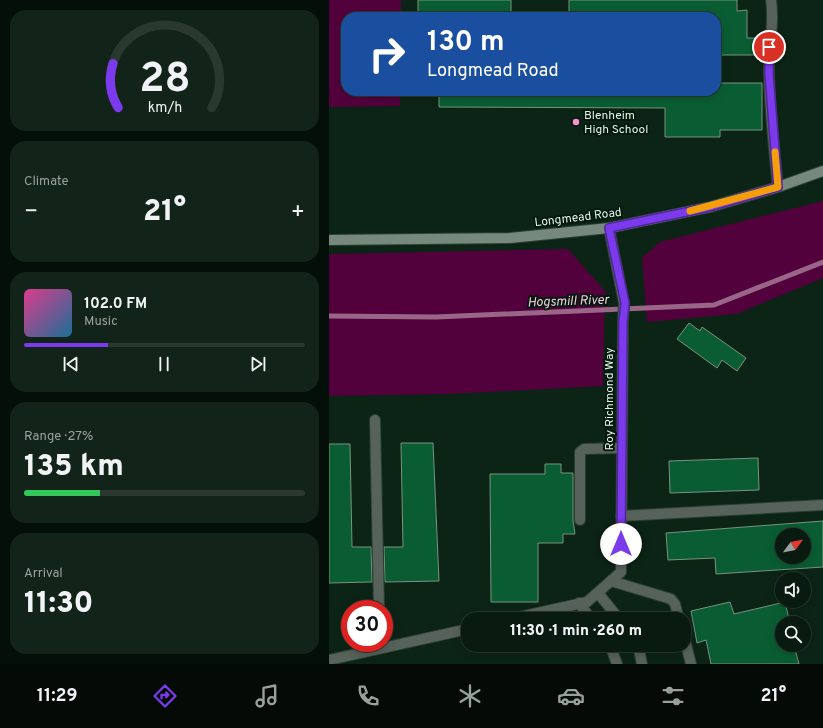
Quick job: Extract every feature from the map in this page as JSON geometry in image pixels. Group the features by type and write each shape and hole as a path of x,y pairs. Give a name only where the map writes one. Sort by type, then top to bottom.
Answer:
{"street":[{"path":"771,0 773,16 769,47 769,74 778,187"},
{"name":"Longmead Road","path":"329,240 510,238 609,228 710,207 778,187 823,171"},
{"name":"Roy Richmond Way","path":"609,228 625,303 623,322 621,572 611,580"},
{"path":"375,420 379,600"},
{"path":"580,520 580,452 584,449 622,448"},
{"path":"621,516 823,505"},
{"path":"540,612 587,602 611,580 671,599 675,604 677,612"},
{"path":"598,593 613,612"},
{"path":"579,603 586,612"},
{"path":"393,643 461,630"},
{"path":"329,660 358,652"},
{"path":"613,652 617,664"},
{"path":"639,652 642,664"},
{"path":"688,652 691,664"}],"shaded area":[{"path":"329,0 401,0 401,12 341,12 341,96 400,96 400,106 329,107"},
{"path":"823,201 823,278 736,314 647,322 642,258 660,242"},
{"path":"568,249 605,291 603,386 448,394 329,396 329,254"}],"building":[{"path":"418,0 511,0 511,12 418,12"},
{"path":"569,0 737,0 737,11 747,10 747,38 756,38 756,55 721,55 721,12 569,12"},
{"path":"721,83 762,83 762,130 720,130 720,137 665,137 665,108 439,107 439,96 721,96"},
{"path":"689,323 700,331 702,327 746,358 737,371 722,360 717,368 677,339"},
{"path":"401,443 433,443 439,581 385,582 384,547 403,547"},
{"path":"329,444 350,444 352,547 371,547 372,582 329,583"},
{"path":"758,458 759,490 670,493 669,461"},
{"path":"545,464 561,464 561,473 573,473 573,520 575,534 563,534 563,543 538,543 538,602 491,602 490,474 545,474"},
{"path":"823,521 823,567 716,574 715,558 668,560 666,533"},
{"path":"730,602 734,614 775,604 775,608 786,608 788,616 775,616 775,652 796,652 799,664 711,664 706,640 697,643 691,611"}],"waterway":[{"name":"Hogsmill River","path":"329,316 436,317 714,305 823,262"}],"slow traffic":[{"path":"690,211 710,207 778,187 775,152"}],"place":[{"name":"Blenheim High School","path":"576,122"}],"route":[{"path":"621,544 623,322 625,303 609,228 710,207 778,187 773,138 769,47"}]}
